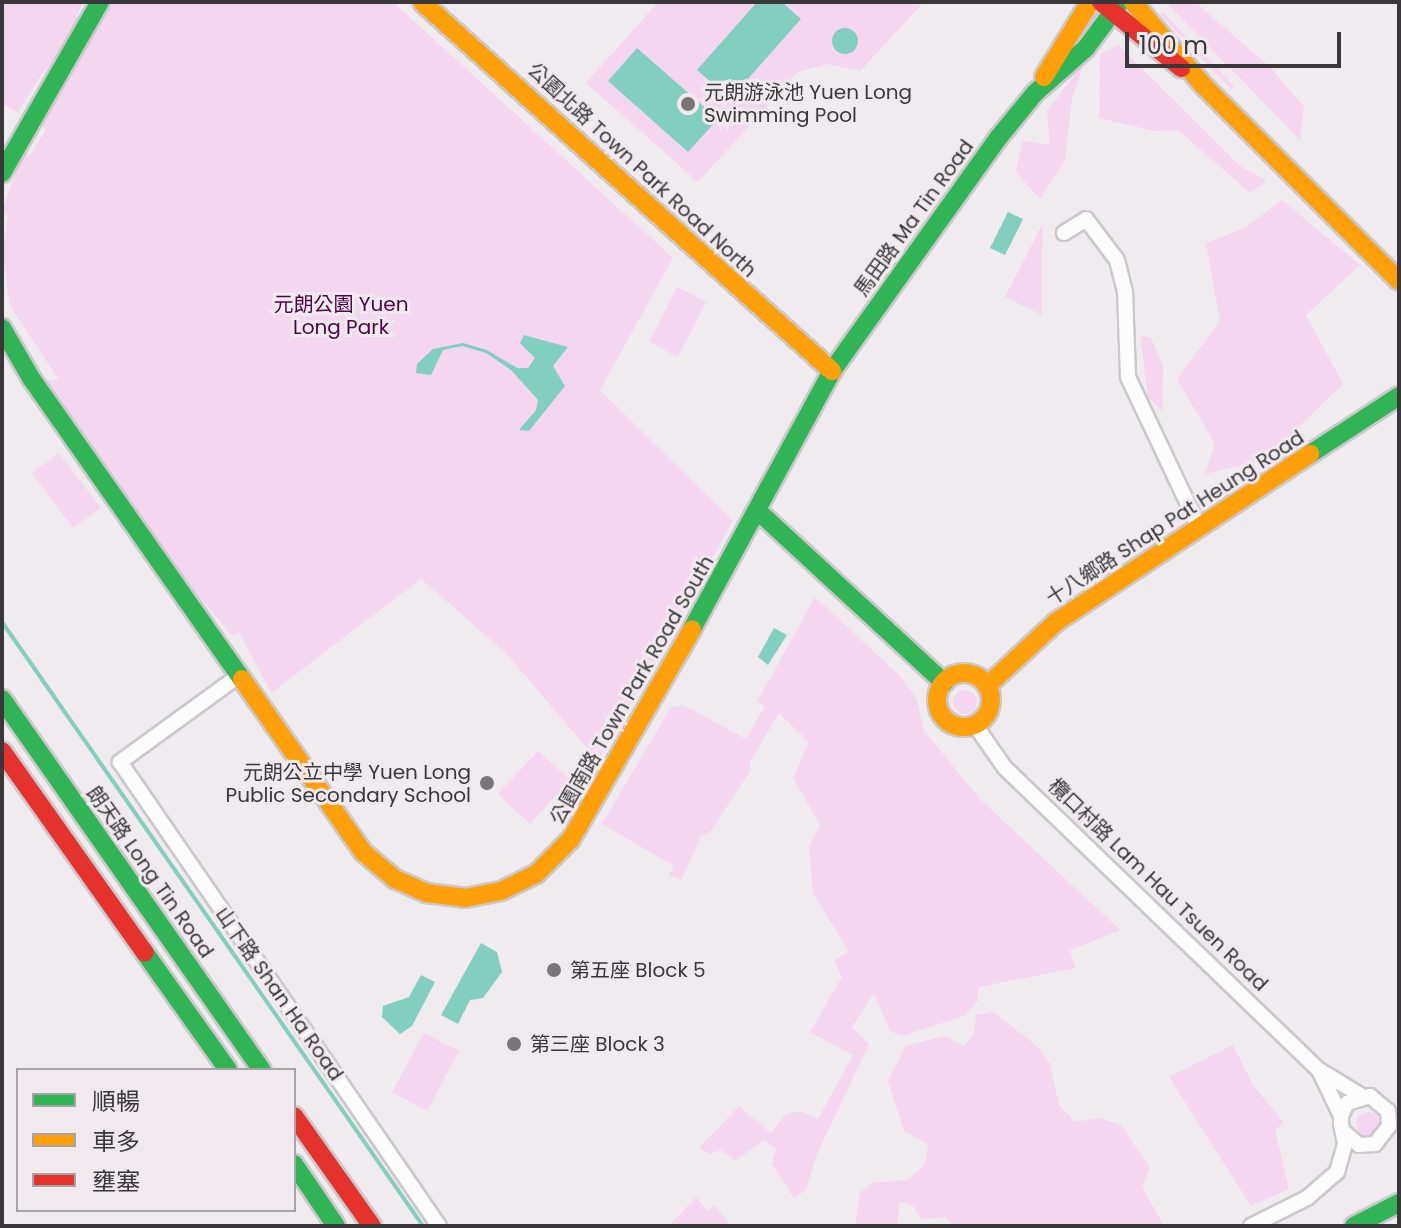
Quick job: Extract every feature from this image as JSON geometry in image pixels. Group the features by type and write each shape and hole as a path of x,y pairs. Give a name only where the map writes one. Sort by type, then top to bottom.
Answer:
{"main road":[{"path":"2,173 100,2"},
{"name":"公園北路 Town Park Road North","path":"422,2 832,371"},
{"name":"馬田路 Ma Tin Road","path":"832,371 1035,93 1090,2"},
{"path":"1133,2 1203,85"},
{"path":"1111,6 1203,85 1399,281"},
{"name":"馬田路 Ma Tin Road","path":"1035,93 1086,48 1111,6"},
{"path":"2,328 237,677"},
{"name":"公園南路 Town Park Road South","path":"237,677 346,832 383,870 438,895 465,898 501,891 536,874 571,839 759,512 832,371"},
{"name":"十八鄉路 Shap Pat Heung Road","path":"987,686 1056,622 1398,398"},
{"path":"759,512 944,683"},
{"path":"970,674 987,686 990,710 975,725 962,727 944,718 938,702 944,683 970,674"},
{"name":"朗天路 Long Tin Road","path":"2,699 261,1068"},
{"path":"2,751 227,1068"},
{"path":"296,1119 372,1226"},
{"path":"296,1167 336,1226"},
{"path":"1354,1226 1399,1203"}],"street":[{"path":"1064,233 1086,219 1117,260 1125,291 1128,377 1199,527"},
{"name":"山下路 Shan Ha Road","path":"237,677 120,762 439,1226"},
{"name":"欖口村路 Lam Hau Tsuen Road","path":"975,725 1005,768 1319,1070 1362,1096 1399,1110"},
{"name":"欖口村路 Lam Hau Tsuen Road","path":"1319,1070 1342,1124"},
{"path":"1251,1226 1278,1215 1328,1182 1342,1157 1342,1124 1347,1103 1362,1096"},
{"path":"1381,1139 1390,1119 1384,1104"},
{"path":"1342,1124 1359,1145 1399,1134"}],"green space":[{"path":"2,2 84,2 77,15 74,45 43,72 18,113 2,103"},
{"name":"元朗公園 Yuen Long Park","path":"109,2 393,2 673,258 600,390 733,521 598,761 505,652 421,579 271,693 239,632 232,636 153,541 46,380 59,380 10,306 2,251 8,216 2,212 22,156 31,154 46,129 36,122"},
{"name":"元朗游泳池 Yuen Long Swimming Pool","path":"658,2 924,2 860,71 828,64 798,72 698,182 586,83"},
{"path":"1166,2 1195,2 1271,68 1304,107 1300,140"},
{"path":"1163,12 1234,86 1231,89 1160,15"},
{"path":"1118,45 1240,166 1267,181 1250,193 1178,130 1155,131 1099,118 1100,54"},
{"path":"1085,61 1072,99 1065,160 1040,199 1016,172 1022,141 1050,145 1047,111"},
{"path":"1282,200 1360,265 1306,315 1343,384 1264,460 1205,474 1215,444 1177,379 1220,321 1206,243 1245,228"},
{"path":"1043,223 1041,271 1042,315 1005,297"},
{"path":"677,287 706,302 678,357 649,342"},
{"path":"1140,335 1151,338 1163,366 1162,411 1148,397"},
{"path":"59,453 101,508 73,528 32,473"},
{"path":"815,597 901,677 917,699 924,731 981,800 1120,930 1070,950 1075,968 979,987 977,1002 964,1016 902,1036 890,1031 874,993 852,1027 869,1044 816,1156 806,1190 794,1198 772,1164 776,1149 764,1140 735,1161 721,1150 710,1154 699,1148 739,1106 771,1133 786,1114 801,1111 818,1119 853,1055 810,1032 842,977 834,961 849,951 813,894 809,846 820,825 793,778 809,742 779,713 750,762 751,770 710,832 701,837 681,880 669,875 674,866 602,824 671,707 683,705 746,739 765,706 757,702"},
{"path":"965,690 974,693 977,702 974,711 965,714 956,711 953,702 956,693"},
{"path":"538,751 570,780 530,824 498,794"},
{"path":"993,1012 1037,1046 1050,1064 1059,1105 1075,1122 1099,1118 1121,1125 1150,1168 1142,1187 1164,1226 954,1226 945,1217 922,1219 913,1206 900,1202 897,1226 855,1226 860,1192 871,1183 908,1180 925,1164 928,1144 904,1131 888,1081 906,1046 944,1036 964,1046 974,1034 976,1015"},
{"path":"424,1033 459,1051 427,1111 392,1092"},
{"path":"1233,1045 1253,1085 1283,1122 1275,1131 1289,1189 1251,1206 1169,1077"},
{"path":"1368,1112 1377,1115 1380,1124 1377,1133 1368,1136 1359,1133 1356,1124 1359,1115"},
{"path":"696,1197 707,1210 715,1206 731,1226 669,1226"}],"shaded area":[{"path":"757,2 782,2 801,19 730,99 697,70"},
{"path":"845,28 854,32 858,41 854,50 845,54 836,50 832,41 836,32"},
{"path":"637,48 718,119 688,152 608,81"},
{"path":"1008,212 1023,219 1005,255 990,248"},
{"path":"524,335 568,347 553,366 565,386 529,431 519,430 536,410 538,400 511,370 486,353 462,346 443,350 431,375 416,373 417,364 433,349 463,343 487,350 517,368 528,368 535,358 520,343"},
{"path":"774,628 787,635 768,665 758,657"},
{"path":"481,943 497,952 502,972 483,998 470,1000 458,1024 441,1015"},
{"path":"421,975 435,982 412,1026 400,1034 382,1017 383,1006 409,997"}],"waterway":[{"path":"2,622 423,1226"}],"traffic: fast":[{"path":"2,173 100,2"},
{"path":"692,629 832,371 999,137 1035,93 1086,48 1120,2"},
{"path":"2,328 31,378 242,679"},
{"path":"1310,454 1399,396"},
{"path":"759,512 944,683"},
{"path":"2,699 261,1068"},
{"path":"145,953 227,1068"},
{"path":"296,1167 336,1226"},
{"path":"1354,1226 1399,1203"}],"traffic: slow":[{"path":"422,2 832,371"},
{"path":"1044,77 1090,2"},
{"path":"1133,2 1203,85 1399,281"},
{"path":"987,686 1056,622 1310,454"},
{"path":"242,679 363,852 395,879 426,893 465,898 501,891 536,874 571,839 692,629"},
{"path":"964,673 983,681 991,700 983,719 964,727 945,719 937,700 945,681 964,673"}],"traffic: jam":[{"path":"1101,2 1181,68"},
{"path":"2,751 145,953"},
{"path":"296,1119 372,1226"}],"place":[{"name":"元朗游泳池 Yuen Long Swimming Pool","path":"688,104"},
{"name":"元朗公立中學 Yuen Long Public Secondary School","path":"487,783"},
{"name":"第五座 Block 5","path":"554,970"},
{"name":"第三座 Block 3","path":"514,1044"}]}
